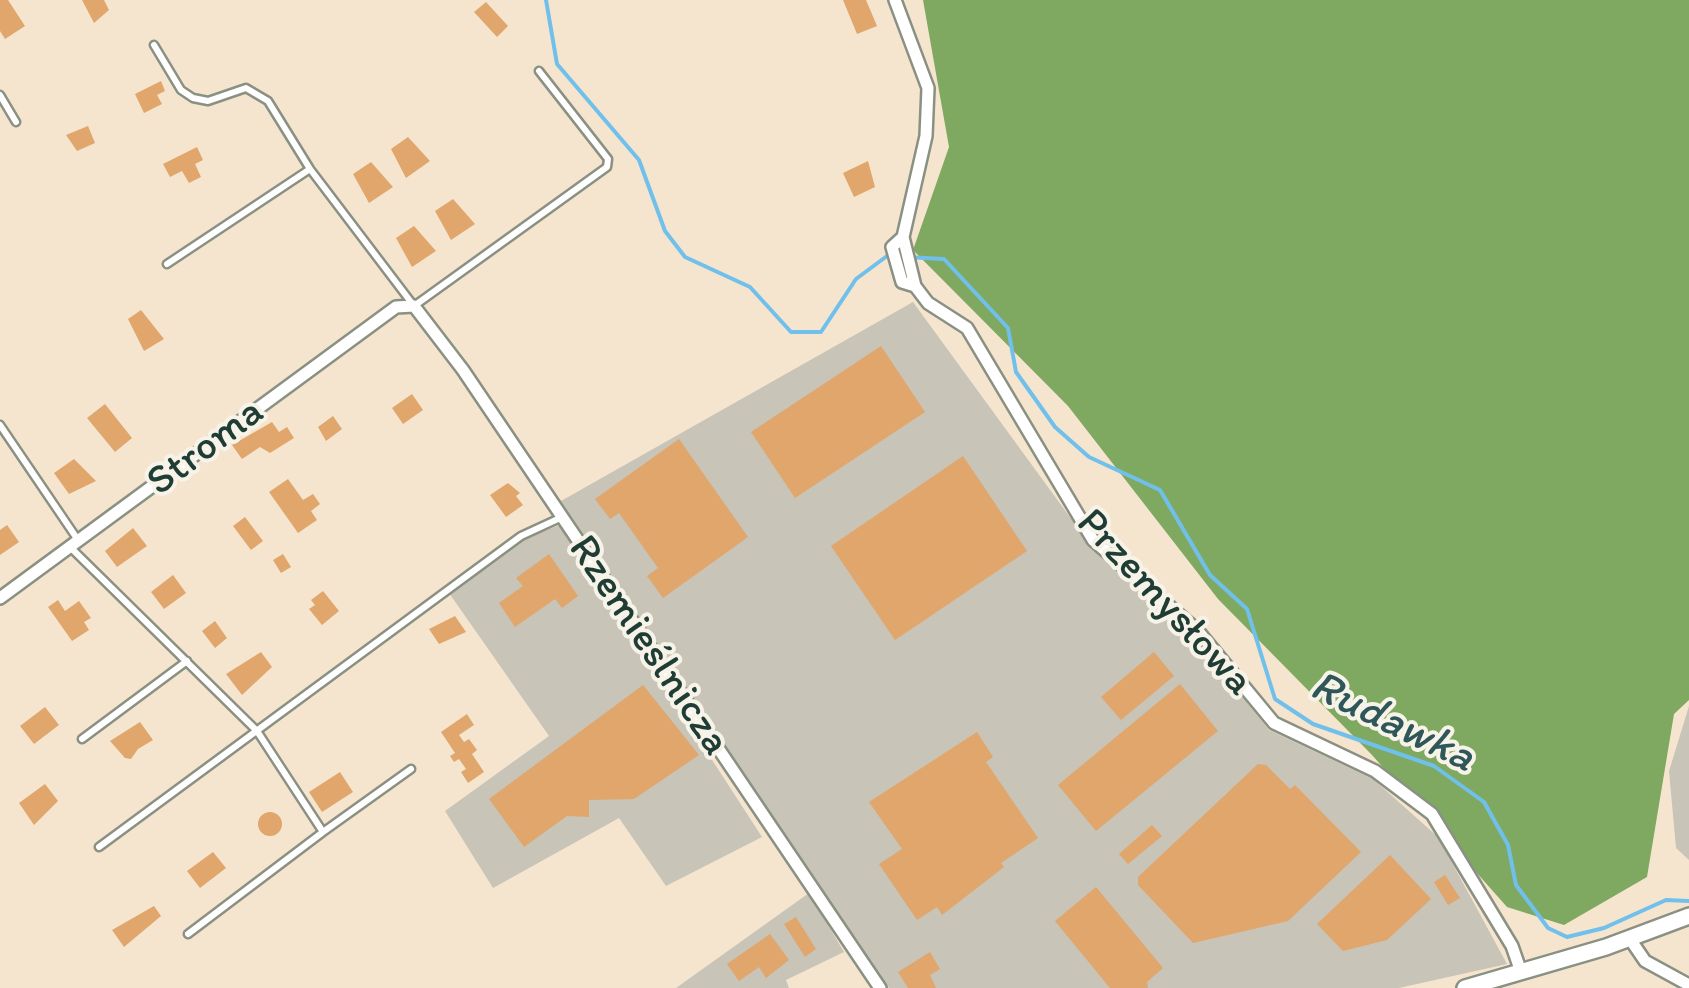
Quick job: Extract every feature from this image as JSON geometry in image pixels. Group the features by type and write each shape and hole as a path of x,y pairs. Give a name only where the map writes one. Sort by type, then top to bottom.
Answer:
{"street":[{"path":"895,0 928,88 926,136 902,237 915,286"},
{"name":"Przemysłowa","path":"902,237 892,247 895,270 902,282 915,286 928,303 966,328 1094,540 1198,631 1274,723 1375,771 1432,814 1512,946 1522,972"},
{"name":"Rzemieślnicza","path":"414,306 464,370 560,518 880,988"},
{"name":"Stroma","path":"0,598 396,307 414,306"},
{"path":"1465,988 1689,916"},
{"path":"1630,938 1645,962 1689,985"}],"lane":[{"path":"154,45 181,90 194,98 208,101 246,88 258,91 310,168 414,306 607,168 608,159 538,71"},
{"path":"0,95 16,122"},
{"path":"167,264 310,168"},
{"path":"0,425 75,545 257,731 323,832"},
{"path":"99,847 521,536 560,518"},
{"path":"82,738 187,661"},
{"path":"188,934 411,769"}],"shaded area":[{"path":"913,302 1091,546 1196,639 1269,730 1373,779 1438,837 1507,964 1399,988 889,988 561,501"},
{"path":"560,525 762,837 666,886 619,818 493,888 445,811 549,736 449,593 523,539"},
{"path":"1689,706 1689,860 1676,848 1669,771"},
{"path":"809,893 844,952 786,980 789,988 676,988"}],"green space":[{"path":"923,0 1689,0 1689,700 1674,714 1647,877 1564,925 1507,907 1372,755 1218,599 1068,406 913,250 949,147"}],"building":[{"path":"0,0 8,0 25,26 5,39 0,31"},
{"path":"82,0 104,0 109,10 94,23"},
{"path":"843,0 866,0 877,26 857,34"},
{"path":"486,2 508,26 497,37 474,12"},
{"path":"161,81 165,91 157,95 162,104 144,113 135,94"},
{"path":"88,126 95,143 77,151 66,135"},
{"path":"408,137 430,161 406,178 391,149"},
{"path":"197,147 203,160 195,164 201,177 189,183 182,171 170,177 163,164"},
{"path":"868,161 875,187 854,197 843,173"},
{"path":"371,162 393,187 369,203 353,174"},
{"path":"453,199 475,224 451,240 435,211"},
{"path":"414,226 436,251 412,267 396,238"},
{"path":"141,310 164,339 144,351 128,319"},
{"path":"881,346 925,412 795,498 751,432"},
{"path":"412,394 423,410 403,424 392,408"},
{"path":"105,404 132,438 115,452 87,418"},
{"path":"333,416 342,429 326,441 318,427"},
{"path":"272,422 279,432 287,427 294,438 270,453 260,447 242,459 232,445"},
{"path":"679,439 748,537 663,598 647,576 658,568 619,513 610,519 595,499"},
{"path":"963,456 1027,551 895,640 831,546"},
{"path":"74,459 96,481 69,494 54,473"},
{"path":"288,479 303,500 313,494 320,504 311,511 317,520 298,533 269,492"},
{"path":"508,483 520,493 516,496 523,505 506,517 490,495"},
{"path":"245,517 263,541 251,550 233,526"},
{"path":"7,525 19,542 0,555 0,530"},
{"path":"133,528 147,546 117,567 105,551"},
{"path":"283,554 291,567 281,573 273,560"},
{"path":"549,554 578,596 562,608 555,599 515,627 499,603 523,586 516,578"},
{"path":"173,575 186,593 164,609 151,592"},
{"path":"323,591 339,611 322,625 309,609 315,605 311,600"},
{"path":"58,600 65,611 79,601 91,618 84,622 89,630 72,641 48,607"},
{"path":"455,616 466,632 439,644 429,629"},
{"path":"215,621 227,638 215,648 202,631"},
{"path":"261,652 272,667 242,695 226,674"},
{"path":"1154,652 1174,676 1121,720 1101,697"},
{"path":"1180,684 1218,731 1096,831 1058,785"},
{"path":"643,685 699,755 634,799 589,800 589,817 567,816 524,847 489,799"},
{"path":"45,707 59,725 34,744 20,726"},
{"path":"467,714 474,725 459,735 464,742 469,739 477,750 472,754 484,772 468,783 461,772 466,769 459,759 454,762 450,756 455,753 441,732"},
{"path":"140,722 153,740 131,759 125,758 110,741"},
{"path":"977,732 993,757 986,762 1038,838 1001,863 1004,867 942,915 937,907 917,920 879,864 902,849 869,802"},
{"path":"1258,764 1266,765 1290,789 1295,785 1361,852 1288,921 1193,943 1138,885 1138,877"},
{"path":"340,772 353,792 322,812 309,792"},
{"path":"45,784 58,801 34,825 19,803"},
{"path":"270,812 282,824 270,836 258,824"},
{"path":"1152,825 1162,836 1128,864 1119,854"},
{"path":"213,852 226,868 200,888 187,871"},
{"path":"1390,855 1431,899 1387,940 1343,951 1317,924"},
{"path":"1445,875 1460,898 1448,905 1434,882"},
{"path":"1096,887 1163,968 1147,982 1148,988 1110,988 1055,921"},
{"path":"154,906 161,916 124,947 112,930"},
{"path":"796,917 816,949 805,957 784,924"},
{"path":"770,934 789,960 766,978 759,967 739,981 727,964"},
{"path":"930,952 940,969 930,975 936,988 908,988 898,972"}],"waterway":[{"name":"Rudawka","path":"546,0 557,64 639,160 665,231 685,257 750,287 791,332 821,332 856,279 887,256 944,259 1008,328 1016,372 1055,427 1089,457 1160,490 1210,575 1247,609 1275,699 1313,724 1434,766 1484,802 1508,845 1516,885 1548,928 1567,937 1604,928 1666,900 1689,901"}]}
